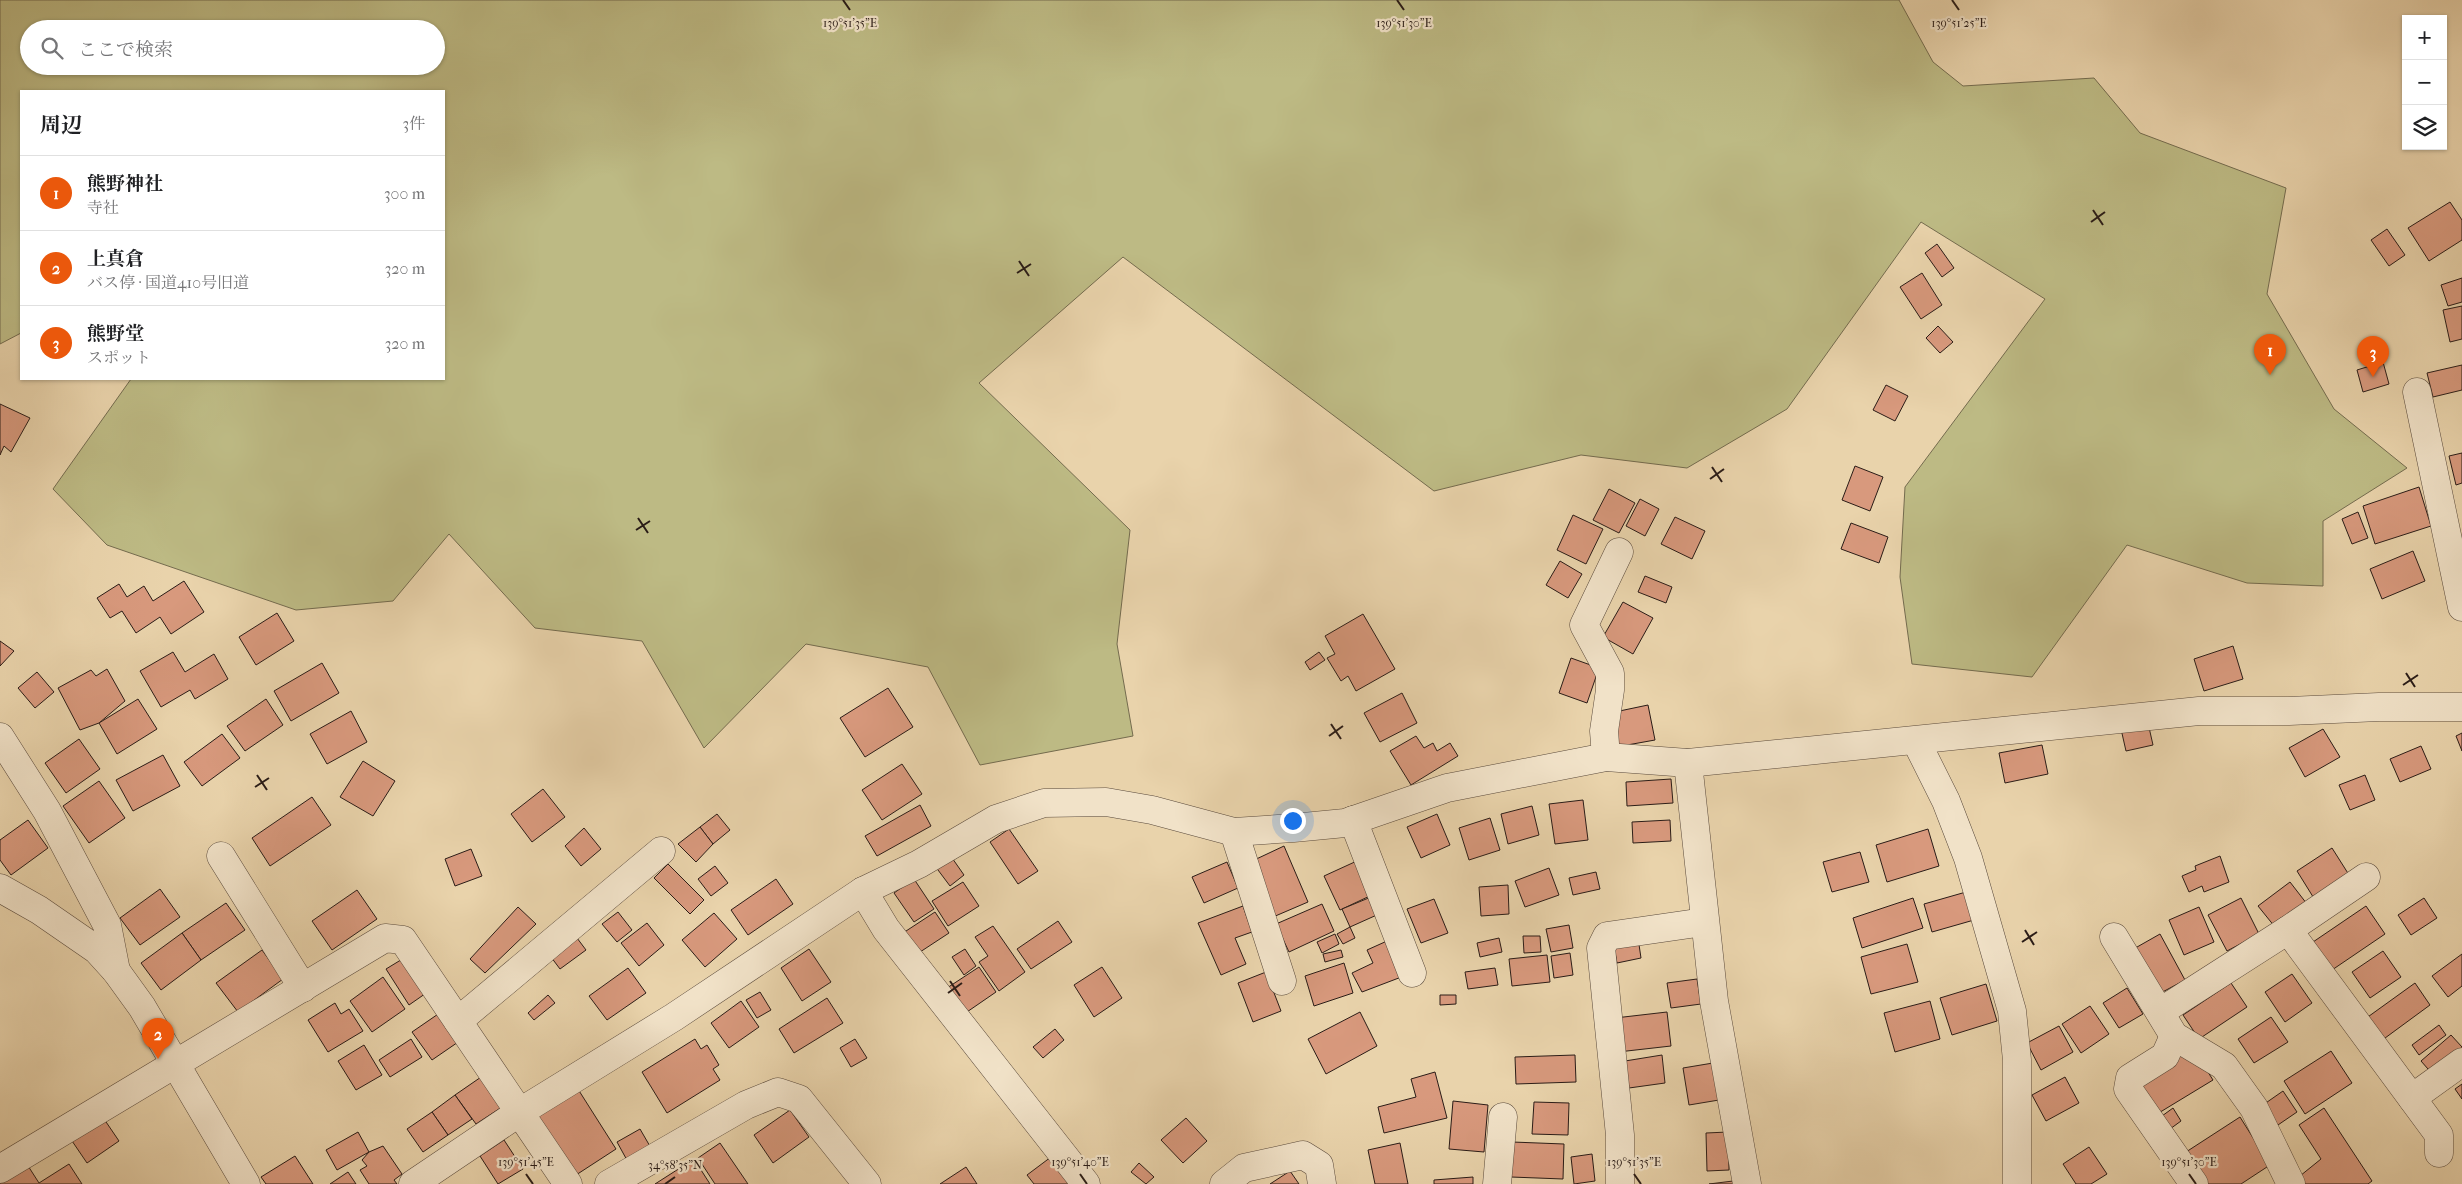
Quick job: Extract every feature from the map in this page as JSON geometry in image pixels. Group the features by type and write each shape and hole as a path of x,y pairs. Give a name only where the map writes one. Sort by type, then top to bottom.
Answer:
{"street":[{"path":"2417,392 2451,498 2462,607"},
{"path":"1606,757 1604,731 1610,673 1584,625 1620,552"},
{"path":"414,1184 520,1112 674,1017 863,891 919,864 996,819 1044,803 1106,802 1152,810 1234,832 1293,828 1353,820 1447,788 1606,757 1688,764 2199,711 2462,707"},
{"path":"0,737 47,811 107,925 116,971"},
{"path":"1916,741 1946,801 1968,858 2012,1010 2017,1060 2017,1184"},
{"path":"1688,764 1714,1001 1747,1184"},
{"path":"1353,820 1412,973"},
{"path":"1234,832 1282,981"},
{"path":"458,1021 661,851"},
{"path":"221,856 303,988"},
{"path":"2160,1012 2288,930 2366,877"},
{"path":"0,888 39,910 97,950 116,971 142,1006 246,1184"},
{"path":"863,891 886,928 1086,1184"},
{"path":"1620,1184 1620,1135 1601,948 1607,936 1704,922"},
{"path":"2288,930 2439,1135 2439,1153"},
{"path":"2114,937 2174,1036 2224,1066 2254,1108 2291,1184"},
{"path":"0,1169 385,938 403,940 568,1184"},
{"path":"2174,1036 2165,1056 2130,1078 2128,1089 2194,1184"},
{"path":"2412,1098 2462,1062"},
{"path":"609,1184 746,1105 778,1092 798,1099 867,1184"},
{"path":"1497,1184 1503,1117"},
{"path":"1224,1184 1244,1168 1303,1155 1319,1165 1322,1184"}],"shaded area":[{"path":"0,0 1899,0 1933,62 1963,86 2094,78 2140,133 2286,188 2267,294 2334,409 2407,468 2323,521 2323,586 2247,583 2127,545 2032,677 1912,664 1900,577 1905,487 2045,299 1921,222 1787,409 1687,468 1581,455 1434,491 1123,257 979,383 1130,530 1117,644 1133,736 980,765 928,667 806,644 704,748 642,641 535,628 449,534 393,601 296,610 107,545 53,489 130,380 445,380 445,90 20,90 20,334 0,344"}],"building":[{"path":"2450,202 2462,220 2462,240 2429,261 2408,228"},
{"path":"2387,229 2405,255 2389,266 2371,240"},
{"path":"1937,244 1954,268 1942,277 1925,253"},
{"path":"1922,273 1942,305 1921,319 1900,287"},
{"path":"2462,278 2462,302 2448,306 2441,285"},
{"path":"2462,306 2462,339 2450,342 2443,310"},
{"path":"1938,326 1953,342 1940,353 1926,338"},
{"path":"2383,362 2389,384 2363,392 2357,370"},
{"path":"2462,365 2462,390 2433,397 2427,373"},
{"path":"1886,385 1908,396 1895,421 1873,410"},
{"path":"0,404 30,418 11,452 4,446 0,455"},
{"path":"2462,453 2462,483 2456,485 2449,456"},
{"path":"1855,466 1883,477 1870,511 1842,500"},
{"path":"2419,487 2431,526 2375,544 2363,506"},
{"path":"1609,489 1635,503 1619,533 1593,520"},
{"path":"1640,499 1659,509 1645,536 1626,526"},
{"path":"2358,512 2368,538 2352,544 2342,519"},
{"path":"1573,515 1603,529 1586,564 1557,550"},
{"path":"1675,517 1705,531 1692,559 1661,544"},
{"path":"1851,523 1888,537 1879,563 1841,549"},
{"path":"2413,551 2425,581 2382,599 2370,569"},
{"path":"1560,561 1582,574 1568,598 1546,585"},
{"path":"1645,576 1672,587 1666,603 1638,592"},
{"path":"184,581 204,612 171,634 160,617 136,633 122,611 110,618 97,598 119,584 127,597 144,586 153,601"},
{"path":"1623,602 1653,618 1633,654 1603,637"},
{"path":"277,613 294,641 256,665 239,637"},
{"path":"1363,614 1395,669 1356,691 1348,676 1341,681 1327,658 1335,654 1325,636"},
{"path":"0,641 14,651 0,666"},
{"path":"2233,646 2243,679 2204,691 2194,659"},
{"path":"173,652 185,672 214,654 228,679 195,699 190,690 161,707 140,671"},
{"path":"1319,652 1325,660 1310,670 1305,662"},
{"path":"1571,658 1599,668 1587,703 1559,693"},
{"path":"322,663 339,693 291,721 274,691"},
{"path":"107,669 125,701 99,723 80,730 58,688 91,670 96,676"},
{"path":"37,672 54,692 35,708 18,688"},
{"path":"888,688 913,727 865,757 840,718"},
{"path":"1402,693 1417,723 1380,742 1364,713"},
{"path":"138,699 157,729 117,754 99,723"},
{"path":"266,699 283,725 245,751 227,726"},
{"path":"1648,705 1655,740 1616,747 1610,713"},
{"path":"351,711 367,742 327,764 310,734"},
{"path":"2148,723 2153,745 2126,751 2121,729"},
{"path":"2323,729 2340,757 2305,777 2289,748"},
{"path":"2462,733 2462,751 2456,736"},
{"path":"222,734 240,758 202,786 184,762"},
{"path":"1416,736 1424,748 1433,743 1437,751 1450,743 1458,756 1411,785 1390,751"},
{"path":"79,739 100,769 66,793 45,763"},
{"path":"2042,745 2048,774 2005,783 1999,753"},
{"path":"2421,746 2431,769 2400,782 2390,759"},
{"path":"163,755 180,786 133,811 116,780"},
{"path":"363,761 395,781 373,816 340,797"},
{"path":"902,764 922,794 882,820 862,790"},
{"path":"2365,775 2375,800 2350,810 2339,785"},
{"path":"1671,779 1673,803 1627,806 1626,782"},
{"path":"99,781 125,818 89,843 63,806"},
{"path":"543,789 565,817 532,842 511,814"},
{"path":"312,797 331,825 270,866 252,838"},
{"path":"1583,800 1588,840 1555,844 1549,804"},
{"path":"920,805 931,826 877,856 865,836"},
{"path":"1532,806 1539,835 1508,844 1501,814"},
{"path":"717,814 730,830 713,844 700,827"},
{"path":"1437,814 1450,845 1421,858 1407,827"},
{"path":"1490,818 1500,850 1469,860 1459,828"},
{"path":"28,820 48,848 11,875 0,860 0,840"},
{"path":"1670,820 1671,841 1633,843 1632,822"},
{"path":"700,827 713,844 696,862 678,844"},
{"path":"584,828 601,849 581,866 565,846"},
{"path":"1009,829 1038,871 1018,884 990,842"},
{"path":"1928,829 1939,866 1887,882 1876,845"},
{"path":"1284,846 1308,902 1273,917 1250,862"},
{"path":"2332,848 2351,878 2315,900 2297,871"},
{"path":"471,849 482,876 455,886 445,859"},
{"path":"1860,852 1869,882 1832,892 1823,862"},
{"path":"950,855 964,875 950,886 935,866"},
{"path":"2220,856 2229,882 2204,892 2202,886 2189,892 2182,876 2196,870 2195,866"},
{"path":"1359,860 1374,894 1340,910 1324,876"},
{"path":"1227,862 1238,888 1204,903 1192,877"},
{"path":"668,864 704,900 690,914 654,878"},
{"path":"715,866 728,883 711,896 698,879"},
{"path":"1549,868 1559,895 1525,907 1515,881"},
{"path":"1596,872 1600,889 1573,895 1569,878"},
{"path":"776,879 793,904 748,935 731,910"},
{"path":"914,879 934,909 914,922 894,893"},
{"path":"963,882 979,906 948,926 932,901"},
{"path":"2290,882 2307,904 2275,927 2258,906"},
{"path":"1508,885 1509,914 1481,916 1479,887"},
{"path":"160,889 180,917 140,945 120,918"},
{"path":"357,890 377,919 332,950 312,921"},
{"path":"1966,892 1974,920 1932,932 1924,904"},
{"path":"1371,897 1379,914 1350,927 1342,909"},
{"path":"1913,898 1923,928 1862,948 1853,918"},
{"path":"2241,898 2259,934 2227,951 2208,915"},
{"path":"2424,898 2437,918 2411,935 2398,915"},
{"path":"1434,899 1448,933 1421,943 1407,909"},
{"path":"226,903 245,930 201,960 182,933"},
{"path":"1322,904 1334,931 1289,952 1276,924"},
{"path":"1243,906 1252,932 1235,938 1246,964 1221,975 1198,923"},
{"path":"2366,906 2385,934 2332,970 2313,942"},
{"path":"518,907 536,924 485,973 470,959"},
{"path":"2199,907 2214,942 2184,955 2169,920"},
{"path":"618,912 632,930 617,942 602,924"},
{"path":"935,912 949,933 917,954 903,933"},
{"path":"714,913 737,939 705,967 682,940"},
{"path":"1058,921 1072,942 1031,969 1017,949"},
{"path":"647,923 664,945 639,966 621,943"},
{"path":"1569,925 1573,948 1551,952 1546,929"},
{"path":"993,926 1025,972 999,991 979,962 988,956 975,937"},
{"path":"1350,927 1355,938 1343,944 1337,934"},
{"path":"182,933 201,960 161,990 141,963"},
{"path":"574,934 586,950 560,969 548,953"},
{"path":"1335,934 1339,944 1322,953 1317,942"},
{"path":"2160,934 2185,980 2155,996 2130,951"},
{"path":"1523,936 1540,936 1541,952 1524,953"},
{"path":"1499,938 1502,952 1480,957 1477,943"},
{"path":"1638,938 1641,958 1617,963 1613,942"},
{"path":"1387,941 1404,976 1362,992 1352,973 1373,963 1367,950"},
{"path":"1907,944 1918,982 1871,994 1861,957"},
{"path":"809,949 831,982 802,1001 781,968"},
{"path":"965,949 976,966 964,975 952,957"},
{"path":"262,950 283,979 238,1012 216,983"},
{"path":"1341,950 1343,957 1325,962 1323,954"},
{"path":"2383,951 2401,977 2370,998 2352,972"},
{"path":"1570,953 1573,975 1554,978 1551,956"},
{"path":"2462,954 2462,986 2448,997 2432,976"},
{"path":"409,955 432,989 409,1005 386,969"},
{"path":"1547,955 1550,982 1512,986 1509,959"},
{"path":"1344,963 1353,993 1314,1006 1305,976"},
{"path":"979,967 996,992 964,1014 947,988"},
{"path":"1102,967 1122,998 1094,1017 1074,985"},
{"path":"628,968 646,993 607,1020 589,996"},
{"path":"1495,968 1498,985 1468,989 1465,972"},
{"path":"1266,972 1281,1011 1253,1022 1238,983"},
{"path":"2292,974 2312,1003 2285,1022 2265,992"},
{"path":"383,977 405,1009 372,1032 350,1001"},
{"path":"1697,979 1701,1004 1671,1008 1667,983"},
{"path":"2231,983 2247,1007 2199,1039 2183,1015"},
{"path":"2415,983 2430,1005 2381,1041 2365,1019"},
{"path":"1986,984 1997,1021 1952,1035 1940,998"},
{"path":"2127,988 2143,1014 2119,1028 2103,1003"},
{"path":"760,992 771,1010 757,1018 746,1000"},
{"path":"548,995 555,1003 534,1020 528,1013"},
{"path":"1440,995 1456,995 1456,1004 1440,1005"},
{"path":"827,998 843,1023 794,1053 779,1029"},
{"path":"741,1001 759,1027 729,1048 711,1023"},
{"path":"1930,1001 1940,1039 1895,1052 1884,1013"},
{"path":"335,1003 341,1014 349,1009 363,1031 328,1052 308,1020"},
{"path":"2090,1006 2109,1034 2081,1053 2062,1024"},
{"path":"444,1010 464,1038 432,1060 412,1032"},
{"path":"1360,1012 1377,1046 1326,1074 1308,1039"},
{"path":"1667,1012 1671,1046 1618,1052 1615,1018"},
{"path":"2271,1017 2288,1042 2254,1063 2238,1039"},
{"path":"2439,1025 2446,1035 2419,1055 2412,1045"},
{"path":"2059,1026 2073,1052 2041,1070 2027,1043"},
{"path":"1055,1029 1064,1040 1043,1058 1033,1047"},
{"path":"2451,1035 2462,1047 2462,1054 2435,1077 2421,1061"},
{"path":"411,1039 422,1057 390,1077 379,1060"},
{"path":"695,1039 701,1049 707,1045 719,1065 713,1069 720,1080 667,1113 642,1072"},
{"path":"855,1039 867,1058 851,1067 840,1048"},
{"path":"364,1045 382,1075 356,1090 338,1061"},
{"path":"2192,1047 2213,1080 2157,1114 2137,1081"},
{"path":"2331,1051 2352,1083 2305,1114 2284,1081"},
{"path":"1575,1055 1576,1082 1516,1084 1515,1057"},
{"path":"1662,1055 1665,1083 1629,1088 1625,1061"},
{"path":"1713,1063 1719,1100 1689,1105 1683,1068"},
{"path":"1435,1072 1447,1118 1384,1133 1378,1107 1416,1097 1411,1079"},
{"path":"484,1075 505,1105 476,1124 455,1095"},
{"path":"2065,1077 2079,1103 2046,1121 2032,1095"},
{"path":"2462,1084 2462,1099 2455,1089"},
{"path":"576,1086 616,1149 576,1175 535,1111"},
{"path":"2283,1091 2297,1112 2275,1127 2260,1107"},
{"path":"455,1095 472,1119 448,1135 432,1112"},
{"path":"1453,1101 1488,1105 1484,1152 1449,1149"},
{"path":"1534,1102 1569,1103 1568,1135 1532,1134"},
{"path":"2173,1108 2181,1121 2170,1129 2162,1116"},
{"path":"2324,1108 2372,1181 2368,1184 2298,1184 2295,1180 2321,1159 2299,1125"},
{"path":"790,1110 809,1137 773,1163 754,1135"},
{"path":"432,1112 448,1135 423,1152 407,1129"},
{"path":"102,1116 119,1141 87,1163 70,1138"},
{"path":"2240,1117 2270,1165 2241,1184 2207,1184 2186,1152"},
{"path":"1186,1118 1207,1141 1183,1163 1161,1140"},
{"path":"640,1129 651,1148 628,1162 617,1142"},
{"path":"358,1132 369,1152 337,1170 326,1150"},
{"path":"1728,1132 1729,1170 1707,1171 1706,1133"},
{"path":"504,1140 523,1169 498,1184 480,1156"},
{"path":"1512,1142 1564,1144 1563,1179 1511,1177"},
{"path":"720,1143 748,1184 715,1184 698,1158"},
{"path":"1400,1143 1408,1184 1375,1184 1368,1150"},
{"path":"383,1146 402,1174 394,1180 397,1184 369,1184 360,1170 367,1166 362,1160 369,1152"},
{"path":"2089,1147 2107,1174 2091,1184 2076,1184 2063,1164"},
{"path":"1592,1154 1595,1181 1574,1184 1571,1157"},
{"path":"295,1156 313,1184 266,1184 261,1177"},
{"path":"1051,1157 1069,1184 1034,1184 1027,1175"},
{"path":"23,1158 39,1183 69,1164 82,1184 0,1184 0,1173"},
{"path":"694,1159 710,1184 655,1184"},
{"path":"1139,1163 1154,1177 1146,1184 1131,1172"},
{"path":"966,1167 977,1184 940,1184"},
{"path":"1290,1171 1299,1184 1270,1184"},
{"path":"348,1172 356,1184 330,1184"},
{"path":"1473,1177 1473,1184 1434,1184 1434,1180"},
{"path":"1733,1181 1734,1184 1709,1184"}],"place":[{"name":"熊野神社","path":"2270,375"},
{"name":"熊野堂","path":"2373,377"},
{"name":"上真倉","path":"158,1059"}]}
